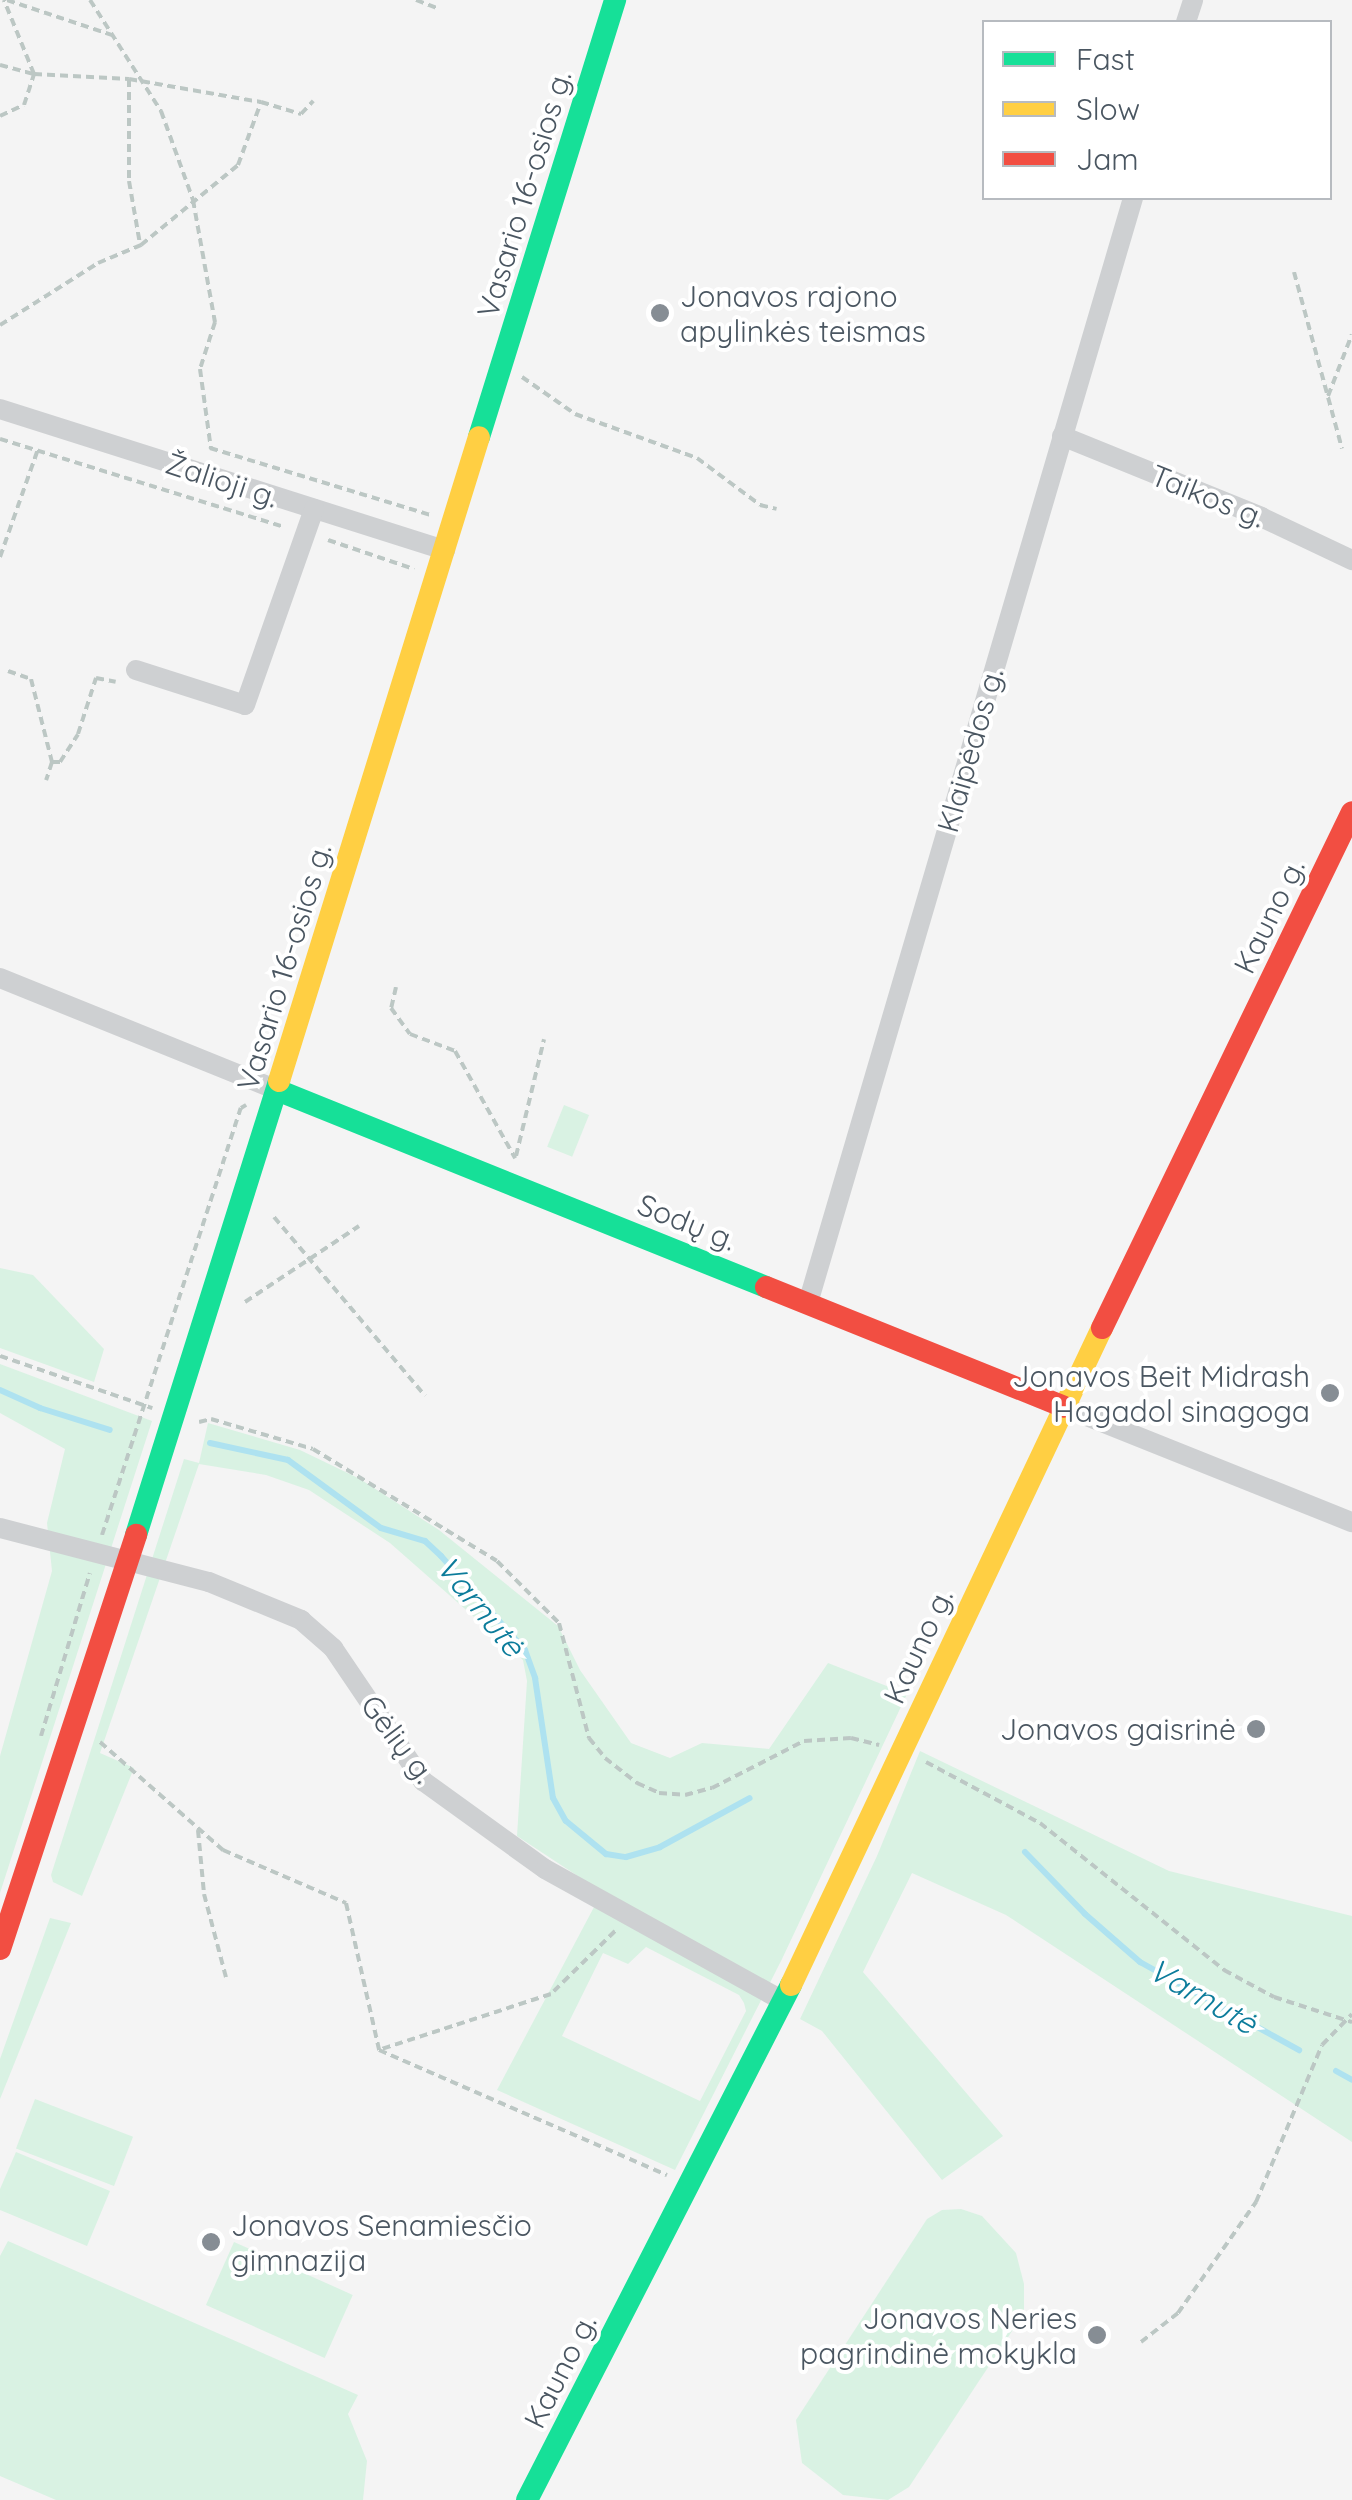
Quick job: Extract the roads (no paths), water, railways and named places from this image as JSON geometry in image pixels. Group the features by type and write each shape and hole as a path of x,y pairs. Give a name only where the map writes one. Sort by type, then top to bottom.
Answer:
{"main road":[{"name":"Vasario 16-osios g.","path":"0,1948 175,1416 615,0"},
{"name":"Kauno g.","path":"527,2500 784,2002 1064,1407 1352,812"},
{"name":"Sodų g.","path":"277,1090 1064,1407"}],"street":[{"name":"Klaipėdos g.","path":"808,1303 1132,200"},
{"name":"Žalioji g.","path":"0,409 445,550"},
{"name":"Taikos g.","path":"1062,436 1261,516 1352,560"},
{"path":"136,670 246,705 314,509"},
{"name":"Sodų g.","path":"0,978 277,1090"},
{"name":"Sodų g.","path":"1064,1407 1352,1522"},
{"name":"Gėlių g.","path":"0,1528 209,1582 301,1620 333,1648 423,1781 545,1869 784,2002"}],"waterway":[{"name":"Varnutė","path":"0,1390 40,1408 110,1430"},
{"name":"Varnutė","path":"210,1443 288,1460 381,1528 425,1541 441,1556 525,1650 535,1678 553,1798 566,1821 606,1854 626,1857 660,1847 750,1798"},
{"name":"Varnutė","path":"1025,1852 1085,1914 1140,1962 1299,2050"},
{"name":"Varnutė","path":"1336,2071 1352,2080"}],"place":[{"name":"Jonavos rajono apylinkės teismas","path":"660,313"},
{"name":"Jonavos Beit Midrash Hagadol sinagoga","path":"1330,1393"},
{"name":"Jonavos gaisrinė","path":"1256,1729"},
{"name":"Jonavos Senamiesčio gimnazija","path":"211,2242"},
{"name":"Jonavos Neries pagrindinė mokykla","path":"1097,2335"}]}
